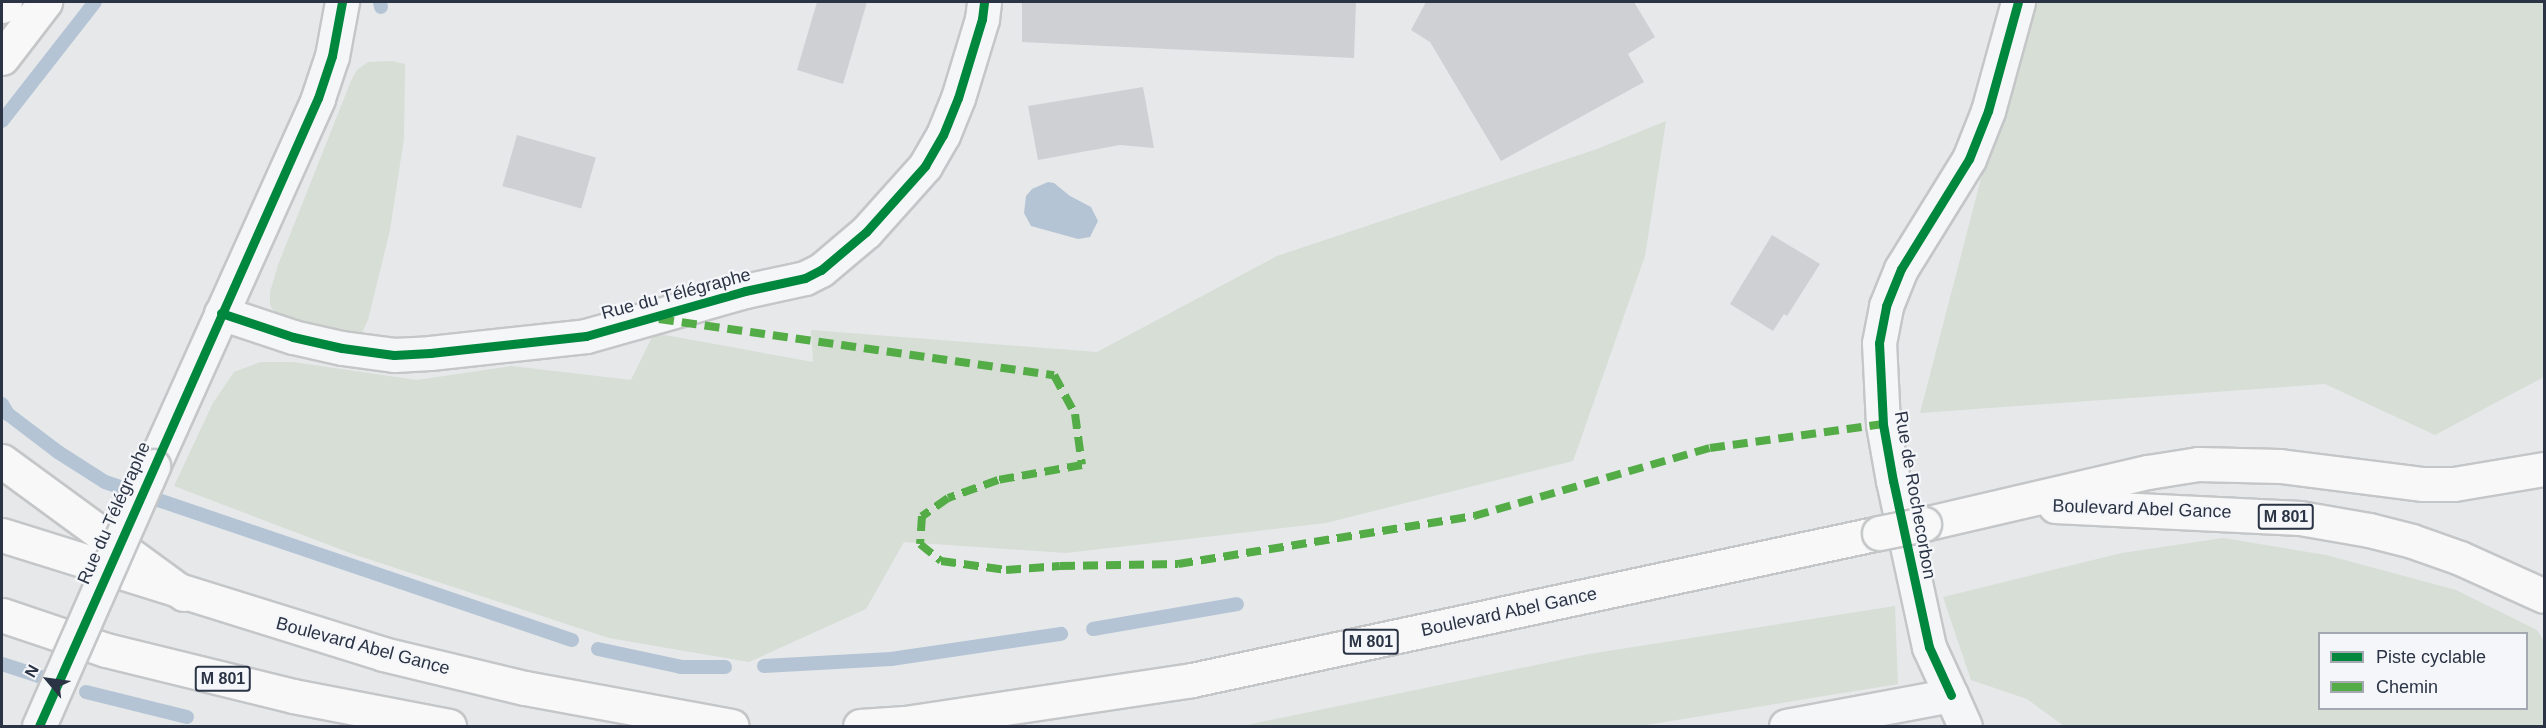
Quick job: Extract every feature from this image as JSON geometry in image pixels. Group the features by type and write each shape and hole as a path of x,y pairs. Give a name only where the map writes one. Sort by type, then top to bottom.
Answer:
{"main road":[{"path":"2,6 6,2"},
{"path":"2,57 45,2"},
{"path":"2,461 184,594"},
{"name":"Boulevard Abel Gance","path":"860,726 905,723 1192,680 1924,524 2148,472 2198,464 2280,466 2423,484 2454,484 2544,469"},
{"name":"Boulevard Abel Gance","path":"2014,504 2300,518 2412,541 2470,562 2544,596"},
{"name":"Boulevard Abel Gance","path":"2,535 318,636 462,673 732,726"},
{"name":"M 801","path":"2,615 106,650 304,698 450,726"}],"street":[{"name":"Rue du Télégraphe","path":"39,726 318,98 332,56 342,2"},
{"name":"Rue du Télégraphe","path":"221,313 293,337 394,356 586,336 734,294 805,278 821,270 866,232 925,166 943,135 958,98 982,19 984,2"},
{"name":"Rue de Rochecorbon","path":"1965,726 1929,647 1895,492 1883,424 1879,343 1886,306 1901,269 1969,159 1988,111 2018,2"},
{"path":"1786,726 1951,695"}],"shaded area":[{"path":"2027,2 2544,2 2544,377 2435,435 2325,384 1920,413"},
{"path":"392,61 405,64 404,138 390,230 368,320 361,334 340,340 275,313 270,305 270,292 278,265 351,81 357,70 368,62"},
{"path":"1666,121 1645,256 1573,461 1326,523 1066,553 904,542 866,609 749,662 609,638 353,554 174,486 213,403 234,372 261,362 293,362 417,380 511,366 631,380 654,333 813,362 811,330 1097,352 1277,256 1597,149"},
{"path":"2223,538 2326,555 2456,590 2537,630 2544,641 2544,726 2064,726 2027,699 1971,680 1943,597 2122,553"},
{"path":"1895,606 1898,684 1640,726 1242,726 1589,654"}],"water":[{"path":"1048,182 1054,183 1070,196 1091,207 1098,221 1090,237 1078,239 1031,226 1024,213 1026,196 1032,189"}],"building":[{"path":"817,2 867,2 843,84 797,70"},
{"path":"1022,2 1356,2 1354,58 1022,42"},
{"path":"1426,2 1634,2 1655,37 1628,54 1644,82 1501,161 1430,42 1411,30"},
{"path":"1143,87 1154,148 1120,145 1038,160 1028,106"},
{"path":"517,135 596,158 581,209 502,186"},
{"path":"1772,235 1820,264 1787,316 1784,314 1773,331 1730,304"}],"waterway":[{"path":"2,121 95,2"},
{"path":"380,2 381,7"},
{"path":"2,404 8,414 58,452 105,482 572,640"},
{"path":"1093,629 1237,604"},
{"path":"764,666 891,659 1061,634"},
{"path":"598,649 681,667 725,667"},
{"path":"2,664 38,676"},
{"path":"86,692 187,717"}],"marked path":[{"path":"659,319 1054,375 1075,414 1082,465 998,480 948,498 922,516 920,544 941,561 1006,570 1060,566 1178,564 1474,516 1710,448 1883,424"}],"cycle path":[{"path":"39,726 318,98 332,56 342,2"},
{"path":"221,313 293,337 342,348 394,355 430,353 586,336 745,291 805,278 821,270 866,232 925,166 943,135 958,98 982,19 984,2"},
{"path":"1951,695 1929,647 1893,481 1883,424 1879,343 1886,306 1901,269 1969,159 1988,111 2018,2"}]}
